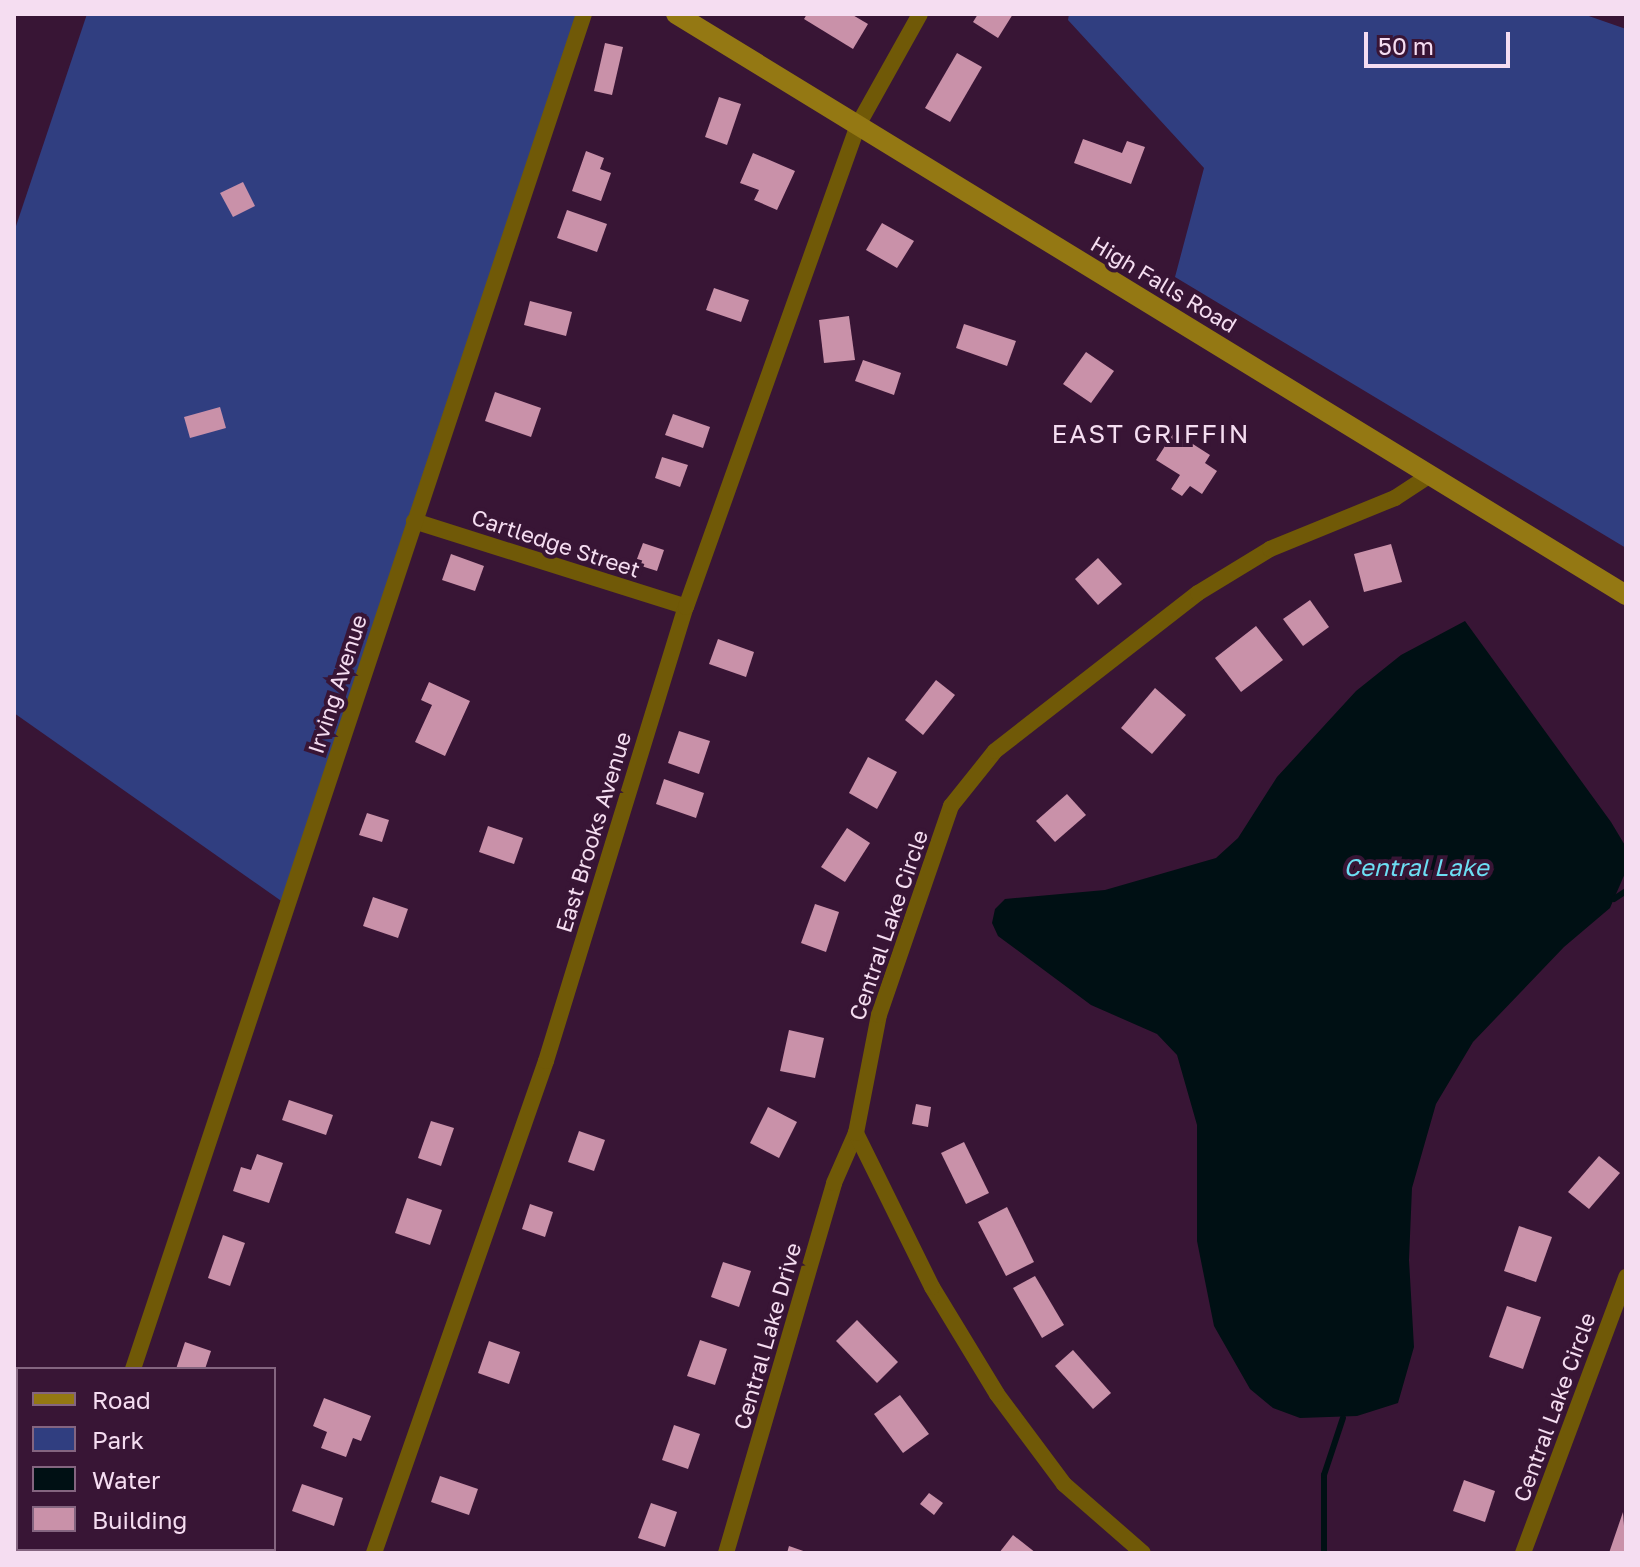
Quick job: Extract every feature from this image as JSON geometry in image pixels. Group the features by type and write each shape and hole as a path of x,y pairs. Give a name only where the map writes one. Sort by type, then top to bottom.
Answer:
{"street":[{"name":"Irving Avenue","path":"134,1367 584,14"},
{"name":"High Falls Road","path":"676,14 1626,595"},
{"name":"East Brooks Avenue","path":"374,1553 546,1061 686,607 858,125 920,14"},
{"name":"Central Lake Circle","path":"856,1133 879,1015 951,806 970,777 995,751 1198,593 1270,549 1395,498 1430,475"},
{"name":"Cartledge Street","path":"414,521 686,607"},
{"name":"Central Lake Drive","path":"726,1553 834,1183 856,1133"},
{"path":"856,1133 932,1287 997,1394 1064,1484 1143,1553"},
{"name":"Central Lake Circle","path":"1523,1553 1626,1277"}],"green space":[{"path":"87,14 580,14 287,905 14,713 14,232"},
{"path":"1069,14 1583,14 1626,29 1626,548 1175,277 1204,168 1068,20"}],"water":[{"name":"Central Lake","path":"1465,621 1611,822 1626,847 1626,871 1610,908 1564,947 1473,1042 1436,1104 1412,1188 1409,1260 1414,1347 1398,1403 1357,1416 1300,1418 1273,1408 1250,1389 1214,1326 1197,1241 1197,1125 1177,1055 1157,1034 1091,1005 998,936 992,923 995,909 1005,899 1105,890 1216,858 1238,838 1277,777 1356,691 1401,655"}],"building":[{"path":"807,14 851,14 868,24 853,49 804,19"},
{"path":"978,14 1013,14 998,38 973,22"},
{"path":"605,43 623,47 612,95 594,91"},
{"path":"957,53 982,67 950,122 925,108"},
{"path":"719,97 741,104 727,145 705,137"},
{"path":"1083,139 1122,153 1127,141 1145,147 1131,184 1074,163"},
{"path":"586,151 604,158 600,169 611,173 601,201 572,191"},
{"path":"753,153 795,171 777,210 754,200 759,190 740,183"},
{"path":"243,182 255,206 233,217 220,193"},
{"path":"567,210 607,224 597,252 557,238"},
{"path":"882,223 914,241 897,268 866,250"},
{"path":"714,288 749,300 741,322 706,310"},
{"path":"530,301 572,312 566,336 524,325"},
{"path":"849,316 855,360 824,363 819,320"},
{"path":"964,324 1016,341 1007,366 956,348"},
{"path":"1086,352 1114,371 1091,403 1063,384"},
{"path":"863,360 901,373 894,395 855,381"},
{"path":"495,392 541,408 531,437 485,421"},
{"path":"220,407 226,428 190,438 184,417"},
{"path":"673,414 710,427 703,448 665,435"},
{"path":"1174,432 1210,455 1205,463 1217,471 1202,494 1190,486 1182,496 1171,489 1180,475 1156,460"},
{"path":"662,457 688,465 680,487 655,478"},
{"path":"643,543 664,550 657,571 635,564"},
{"path":"1391,544 1402,582 1364,592 1354,554"},
{"path":"451,554 484,566 475,591 442,580"},
{"path":"1098,558 1122,584 1098,605 1075,579"},
{"path":"1310,600 1329,627 1303,646 1283,619"},
{"path":"1256,626 1283,660 1241,692 1215,658"},
{"path":"718,639 754,652 746,677 709,664"},
{"path":"936,680 955,695 923,735 905,720"},
{"path":"429,682 470,701 445,756 415,742 432,705 421,700"},
{"path":"1155,688 1186,715 1152,754 1121,728"},
{"path":"679,731 710,741 699,774 668,763"},
{"path":"868,757 897,772 877,809 849,793"},
{"path":"664,779 704,793 696,818 656,804"},
{"path":"1067,794 1086,815 1055,842 1036,821"},
{"path":"367,813 389,820 382,842 359,835"},
{"path":"488,826 523,838 514,864 479,852"},
{"path":"847,828 870,843 845,882 821,867"},
{"path":"373,897 408,909 398,938 363,926"},
{"path":"815,904 839,912 826,952 801,943"},
{"path":"789,1030 824,1038 815,1078 780,1071"},
{"path":"289,1100 333,1115 326,1135 282,1120"},
{"path":"916,1104 931,1107 928,1127 912,1124"},
{"path":"768,1107 797,1122 779,1158 750,1143"},
{"path":"431,1121 454,1128 441,1166 418,1158"},
{"path":"579,1131 605,1140 594,1171 568,1162"},
{"path":"964,1142 989,1193 966,1204 941,1153"},
{"path":"257,1154 283,1163 269,1203 233,1191 241,1167 251,1170"},
{"path":"1599,1156 1620,1173 1589,1209 1568,1192"},
{"path":"407,1198 442,1210 430,1245 395,1233"},
{"path":"530,1204 553,1212 545,1237 522,1229"},
{"path":"1007,1207 1034,1262 1006,1276 978,1222"},
{"path":"1519,1226 1552,1237 1536,1282 1504,1271"},
{"path":"223,1235 245,1243 230,1286 208,1278"},
{"path":"723,1262 751,1271 739,1307 711,1297"},
{"path":"1035,1276 1064,1325 1042,1338 1013,1288"},
{"path":"1507,1306 1541,1317 1523,1369 1489,1357"},
{"path":"857,1320 898,1362 877,1383 836,1341"},
{"path":"700,1340 727,1349 715,1385 687,1376"},
{"path":"489,1341 520,1352 509,1384 478,1373"},
{"path":"185,1342 211,1351 206,1367 177,1367"},
{"path":"1073,1350 1111,1393 1093,1409 1055,1366"},
{"path":"900,1395 929,1434 903,1453 874,1414"},
{"path":"324,1398 371,1416 361,1441 353,1438 346,1457 321,1448 327,1432 313,1426"},
{"path":"674,1425 700,1434 688,1469 662,1460"},
{"path":"440,1476 478,1489 469,1515 431,1502"},
{"path":"1464,1480 1495,1491 1485,1522 1453,1511"},
{"path":"302,1484 343,1498 334,1526 292,1511"},
{"path":"929,1493 943,1503 934,1515 920,1504"},
{"path":"651,1503 677,1512 665,1547 638,1538"},
{"path":"1623,1512 1626,1553 1609,1553"},
{"path":"1013,1535 1036,1553 999,1553"},
{"path":"789,1546 809,1553 787,1553"}],"waterway":[{"path":"1614,899 1626,891"},
{"path":"1324,1553 1324,1475 1343,1418"}],"district":[{"name":"EAST GRIFFIN","path":"1151,434"}]}
